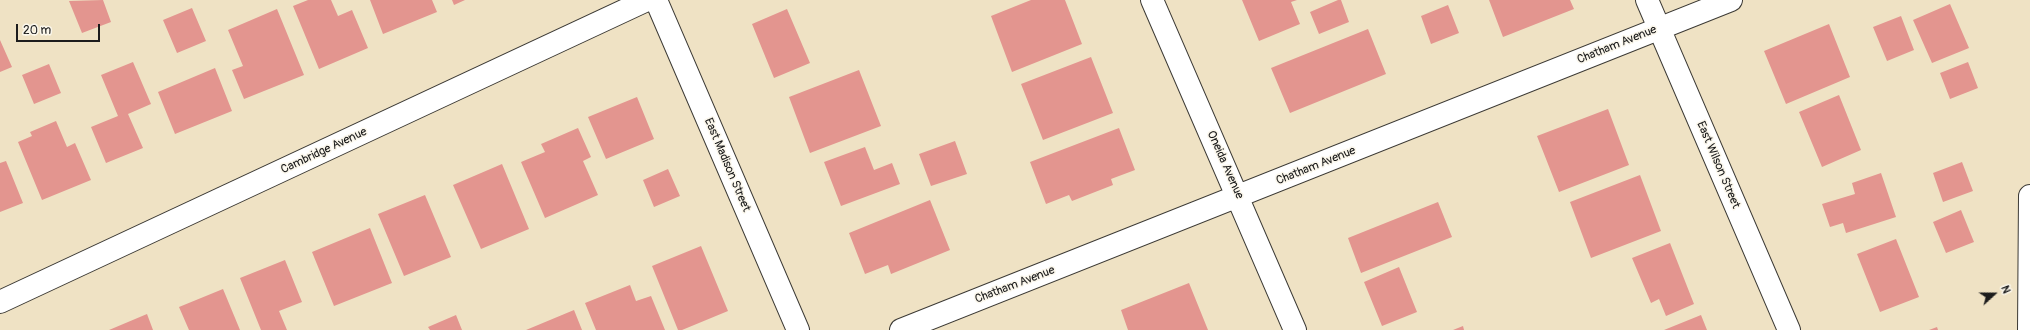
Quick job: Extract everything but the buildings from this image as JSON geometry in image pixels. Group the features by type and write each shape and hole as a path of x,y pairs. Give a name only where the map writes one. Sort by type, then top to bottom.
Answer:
{"street":[{"name":"Cambridge Avenue","path":"0,302 647,0"},
{"name":"East Madison Street","path":"656,0 798,330"},
{"name":"Oneida Avenue","path":"1152,0 1239,197 1295,330"},
{"name":"East Wilson Street","path":"1647,0 1789,330"},
{"name":"Chatham Avenue","path":"901,330 1239,197 1731,0"},
{"path":"2029,330 2030,196"}]}
